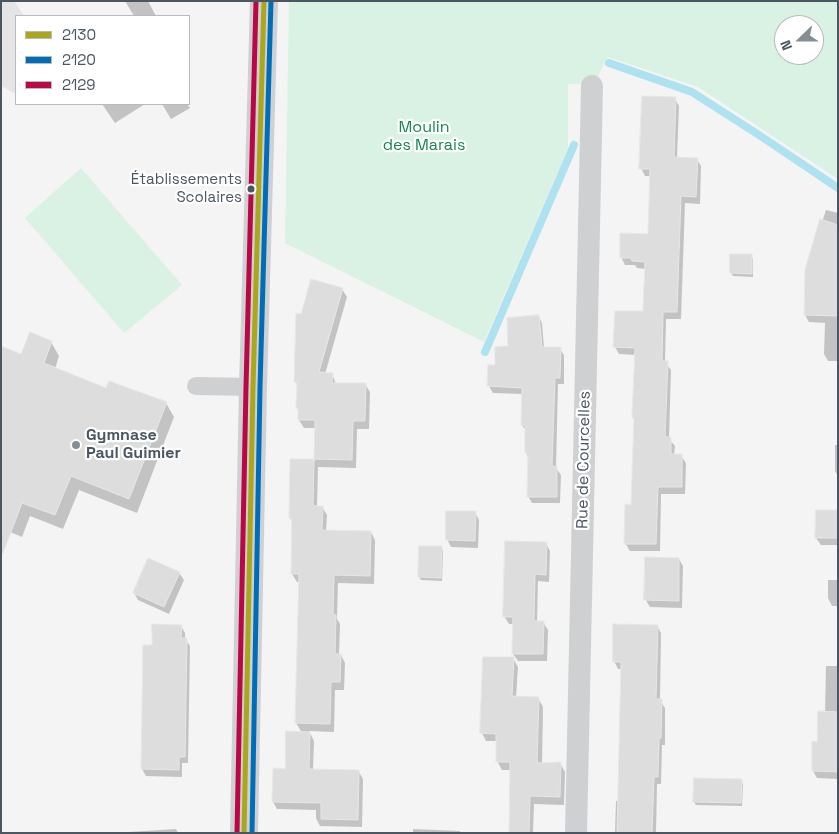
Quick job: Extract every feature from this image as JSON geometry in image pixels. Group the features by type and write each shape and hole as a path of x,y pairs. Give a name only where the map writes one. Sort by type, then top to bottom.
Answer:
{"main road":[{"path":"244,833 253,387 264,1"}],"street":[{"name":"Rue de Courcelles","path":"576,833 592,86"},
{"path":"196,386 253,387"}],"shaded area":[{"path":"1,1 14,1 23,15 15,15 15,93 1,86"}],"green space":[{"name":"Moulin des Marais","path":"289,1 838,1 838,179 698,87 608,57 594,84 568,84 568,148 484,342 285,243"},
{"path":"81,168 182,285 124,333 25,218"}],"building":[{"path":"642,96 676,97 674,157 698,158 696,197 681,196 677,312 663,312 662,361 668,361 665,437 671,437 671,454 682,454 682,487 658,487 656,544 624,544 625,504 631,505 635,348 613,347 615,311 643,311 645,262 632,261 631,258 620,258 620,233 648,234 650,169 639,169"},
{"path":"820,219 838,225 838,316 804,315 805,270"},
{"path":"730,254 752,254 752,274 730,273"},
{"path":"311,279 343,288 319,372 333,373 332,383 366,383 365,421 353,421 352,460 314,459 315,420 298,420 298,408 296,408 297,382 294,382 296,313 301,314"},
{"path":"539,315 542,347 561,347 560,378 555,378 552,466 557,467 557,497 527,497 528,453 525,453 525,425 521,425 522,388 487,386 488,365 495,365 495,347 508,346 507,318"},
{"name":"Gymnase Paul Guimier","path":"30,332 52,341 44,363 106,388 109,381 167,402 129,499 71,476 55,515 22,503 3,553 1,552 1,346 21,354"},
{"path":"290,459 314,459 313,506 323,506 322,530 371,531 370,576 334,575 333,615 336,615 335,654 341,654 340,682 331,682 330,724 295,723 299,574 291,574 292,518 289,518"},
{"path":"816,510 838,510 838,538 815,538"},
{"path":"446,511 476,511 475,541 446,540"},
{"path":"505,541 547,542 546,575 535,574 534,621 544,621 543,654 512,654 513,617 503,617"},
{"path":"419,546 442,546 441,578 418,577"},
{"path":"645,557 679,558 679,601 644,600"},
{"path":"148,558 180,572 164,607 133,593"},
{"path":"152,624 182,625 181,638 187,638 185,757 179,757 179,770 141,769 143,645 152,645"},
{"path":"613,624 658,625 656,699 662,699 661,738 659,738 658,777 654,777 652,833 617,833 621,662 613,662"},
{"path":"483,657 514,657 512,696 539,697 537,763 561,762 560,797 530,796 529,833 509,833 510,762 496,762 496,734 480,733"},
{"path":"818,711 838,712 838,772 812,771 812,741 817,742"},
{"path":"286,731 310,732 309,769 359,770 358,820 321,819 321,803 272,802 273,768 285,769"},
{"path":"694,778 742,779 741,803 693,802"}],"waterway":[{"path":"609,63 692,92 838,188"},
{"path":"485,352 574,145"}],"transit line":[{"name":"2129","path":"237,833 256,1"},
{"name":"2130","path":"244,833 253,387 264,1"},
{"name":"2120","path":"252,833 260,387 271,1"}],"place":[{"name":"Établissements Scolaires","path":"251,189"},
{"name":"Gymnase Paul Guimier","path":"76,445"}]}
